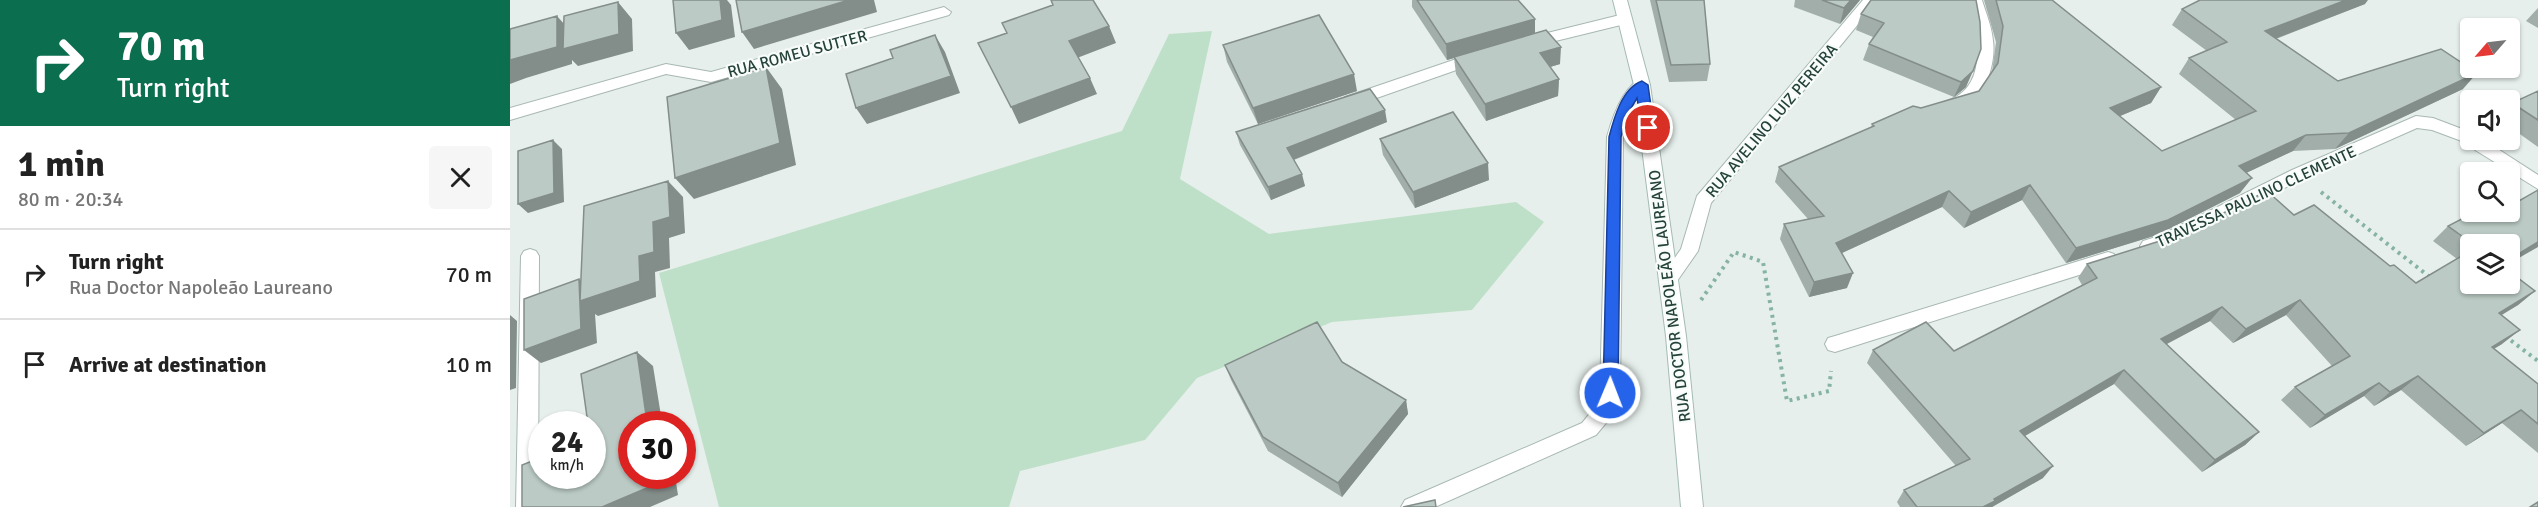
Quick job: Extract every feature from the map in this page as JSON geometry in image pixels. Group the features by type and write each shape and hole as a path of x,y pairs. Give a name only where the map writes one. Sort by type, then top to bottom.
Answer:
{"street":[{"name":"RUA DOCTOR NAPOLEÃO LAUREANO","path":"1620,0 1642,85 1676,336 1692,507"},
{"name":"RUA AVELINO LUIZ PEREIRA","path":"1669,279 1689,251 1703,201 1871,0"},
{"path":"1934,111 1964,102 1981,79 1986,42 1975,0"},
{"name":"RUA ROMEU SUTTER","path":"510,114 666,69 711,77 944,12"},
{"path":"1516,45 1624,19"},
{"path":"1339,105 1495,52"},
{"path":"1412,507 1588,429 1604,411 1610,393 1615,137 1620,117 1629,100 1642,85"},
{"name":"TRAVESSA PAULINO CLEMENTE","path":"1835,344 2164,242 2298,174 2416,122 2435,123 2463,136 2538,183"},
{"path":"527,507 530,256"}],"path":[{"path":"2298,174 2436,282"},
{"path":"1676,336 1734,252 1763,262 1787,401 1829,391 1835,344"},
{"path":"2501,333 2538,362"}],"green space":[{"path":"1212,31 1180,179 1269,234 1516,202 1544,222 1472,310 1332,322 1197,378 1145,440 1020,471 1009,507 719,507 659,273 1122,131 1169,34"}],"building":[{"path":"673,0 720,0 722,20 676,33"},
{"path":"736,0 849,0 742,32"},
{"path":"1051,0 1093,0 1109,26 1069,41 1090,78 1011,107 978,43 1007,33 1002,23 1053,5"},
{"path":"1417,0 1518,0 1535,19 1446,44"},
{"path":"1656,0 1704,0 1710,64 1671,65"},
{"path":"1822,0 1851,0 1844,8"},
{"path":"1871,0 1976,0 1981,49 1973,71 1961,82 1869,44 1884,23 1861,14"},
{"path":"1996,0 2052,0 2161,87 2110,108 2162,151 2256,111 2189,58 2227,42 2182,9 2200,0 2346,0 2265,31 2338,81 2441,49 2460,62 2460,78 2466,78 2349,133 2306,135 2239,166 2252,178 2168,220 2076,248 2030,185 1971,212 1949,191 1836,243 1853,273 1814,282 1784,224 1824,216 1779,167 1874,126 1872,124 1913,106 1921,108 1979,91 1998,63 2003,26"},
{"path":"618,2 619,34 563,49 564,16"},
{"path":"1319,15 1354,74 1253,108 1223,45"},
{"path":"557,16 557,47 510,60 510,29"},
{"path":"1546,30 1561,47 1540,53 1559,79 1485,104 1454,57"},
{"path":"935,35 951,76 856,108 846,74 893,58 890,50"},
{"path":"766,67 780,143 675,178 667,97"},
{"path":"1370,89 1385,110 1287,148 1302,174 1268,187 1236,132"},
{"path":"2538,91 2538,120 2520,108 2520,99"},
{"path":"1453,112 1488,163 1413,192 1380,139"},
{"path":"553,140 554,193 518,204 518,151"},
{"path":"668,181 670,217 653,222 654,252 639,256 640,281 580,301 584,206"},
{"path":"2538,190 2538,242 2520,253 2520,234 2460,235 2448,226 2460,220 2460,222 2520,222 2520,200"},
{"path":"2267,191 2294,215 2314,205 2390,266 2394,265 2416,283 2460,257 2460,294 2520,294 2520,280 2535,291 2499,313 2520,330 2492,347 2538,384 2538,424 2521,410 2484,433 2418,376 2390,392 2379,383 2325,415 2295,387 2350,356 2300,300 2246,329 2222,307 2161,339 2259,432 2215,460 2124,370 2020,431 2053,466 1983,507 1917,507 1904,490 1970,459 1873,350 1926,322 1954,351 2097,278 2087,264 2182,234"},
{"path":"579,279 581,329 524,350 524,299"},
{"path":"1317,322 1342,362 1406,400 1338,483 1263,437 1225,365"},
{"path":"637,352 645,411 618,411 618,489 644,489 602,507 522,507 522,465 528,463 528,489 606,489 606,411 586,411 581,374"},
{"path":"1435,500 1436,507 1403,507"}],"route":[{"path":"1610,393 1616,178 1615,137 1620,117 1629,100 1642,85 1648,128"}]}
